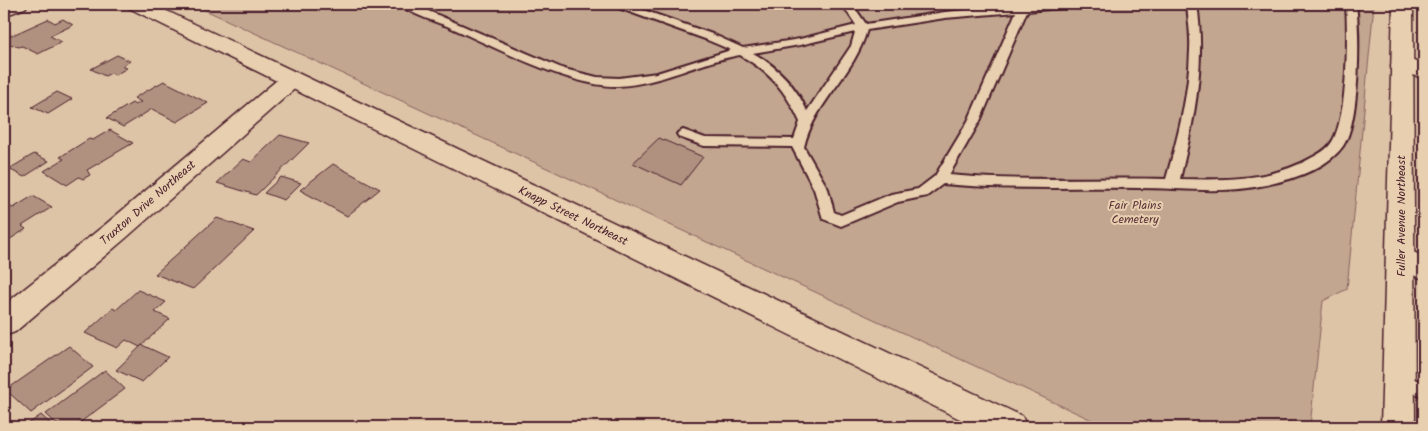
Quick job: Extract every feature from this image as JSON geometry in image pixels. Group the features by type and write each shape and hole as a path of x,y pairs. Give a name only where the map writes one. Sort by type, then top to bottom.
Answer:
{"main road":[{"path":"4,10 18,4"},
{"name":"Knapp Street Northeast","path":"136,4 1010,427"},
{"name":"Fuller Avenue Northeast","path":"1398,427 1412,385 1413,68 1403,4"},
{"name":"Truxton Drive Northeast","path":"4,323 116,231 291,80"}],"lane":[{"path":"404,4 560,71 597,81 619,82 659,76 722,55 800,42 862,27 1024,6 1072,4"},
{"path":"617,4 742,51 761,62 789,90 806,122"},
{"path":"847,4 858,18 862,27 857,46 806,122 798,147 822,189 828,215 840,221 896,197 922,193 940,179 974,121 1024,6"},
{"path":"1172,183 1190,107 1197,50 1192,4"},
{"path":"940,179 1066,184 1252,183 1297,171 1334,148 1339,142 1347,109 1353,36 1351,4"},
{"path":"683,134 704,142 799,142"}],"green space":[{"name":"Fair Plains Cemetery","path":"192,4 1374,4 1347,289 1323,301 1310,427 1107,427"}],"building":[{"path":"48,19 55,23 63,19 73,25 50,36 62,42 38,54 22,46 19,47 4,42 9,39 6,38"},
{"path":"117,55 130,61 122,66 127,68 115,75 111,73 105,76 91,69"},
{"path":"164,81 208,103 177,122 152,109 123,127 107,118 132,103 135,105 141,102 134,98"},
{"path":"57,92 72,99 48,114 32,107"},
{"path":"110,130 133,143 87,170 90,175 83,179 79,177 67,185 44,171 64,159 60,157 89,139 93,140"},
{"path":"280,135 309,143 256,195 217,183 243,159 251,162"},
{"path":"659,138 703,157 681,185 633,163"},
{"path":"34,154 49,161 24,177 9,169"},
{"path":"333,164 380,189 347,216 300,190"},
{"path":"281,177 301,183 284,200 264,193"},
{"path":"33,196 52,207 22,226 26,229 4,243 4,204 13,208"},
{"path":"217,218 254,231 193,289 155,274"},
{"path":"138,290 166,302 155,312 170,319 140,347 126,340 117,348 85,333 113,308 116,310"},
{"path":"142,345 168,357 142,382 116,370"},
{"path":"69,346 93,367 31,413 6,390"},
{"path":"105,370 125,389 74,427 60,427 46,414"},
{"path":"41,415 54,427 24,427"}]}
